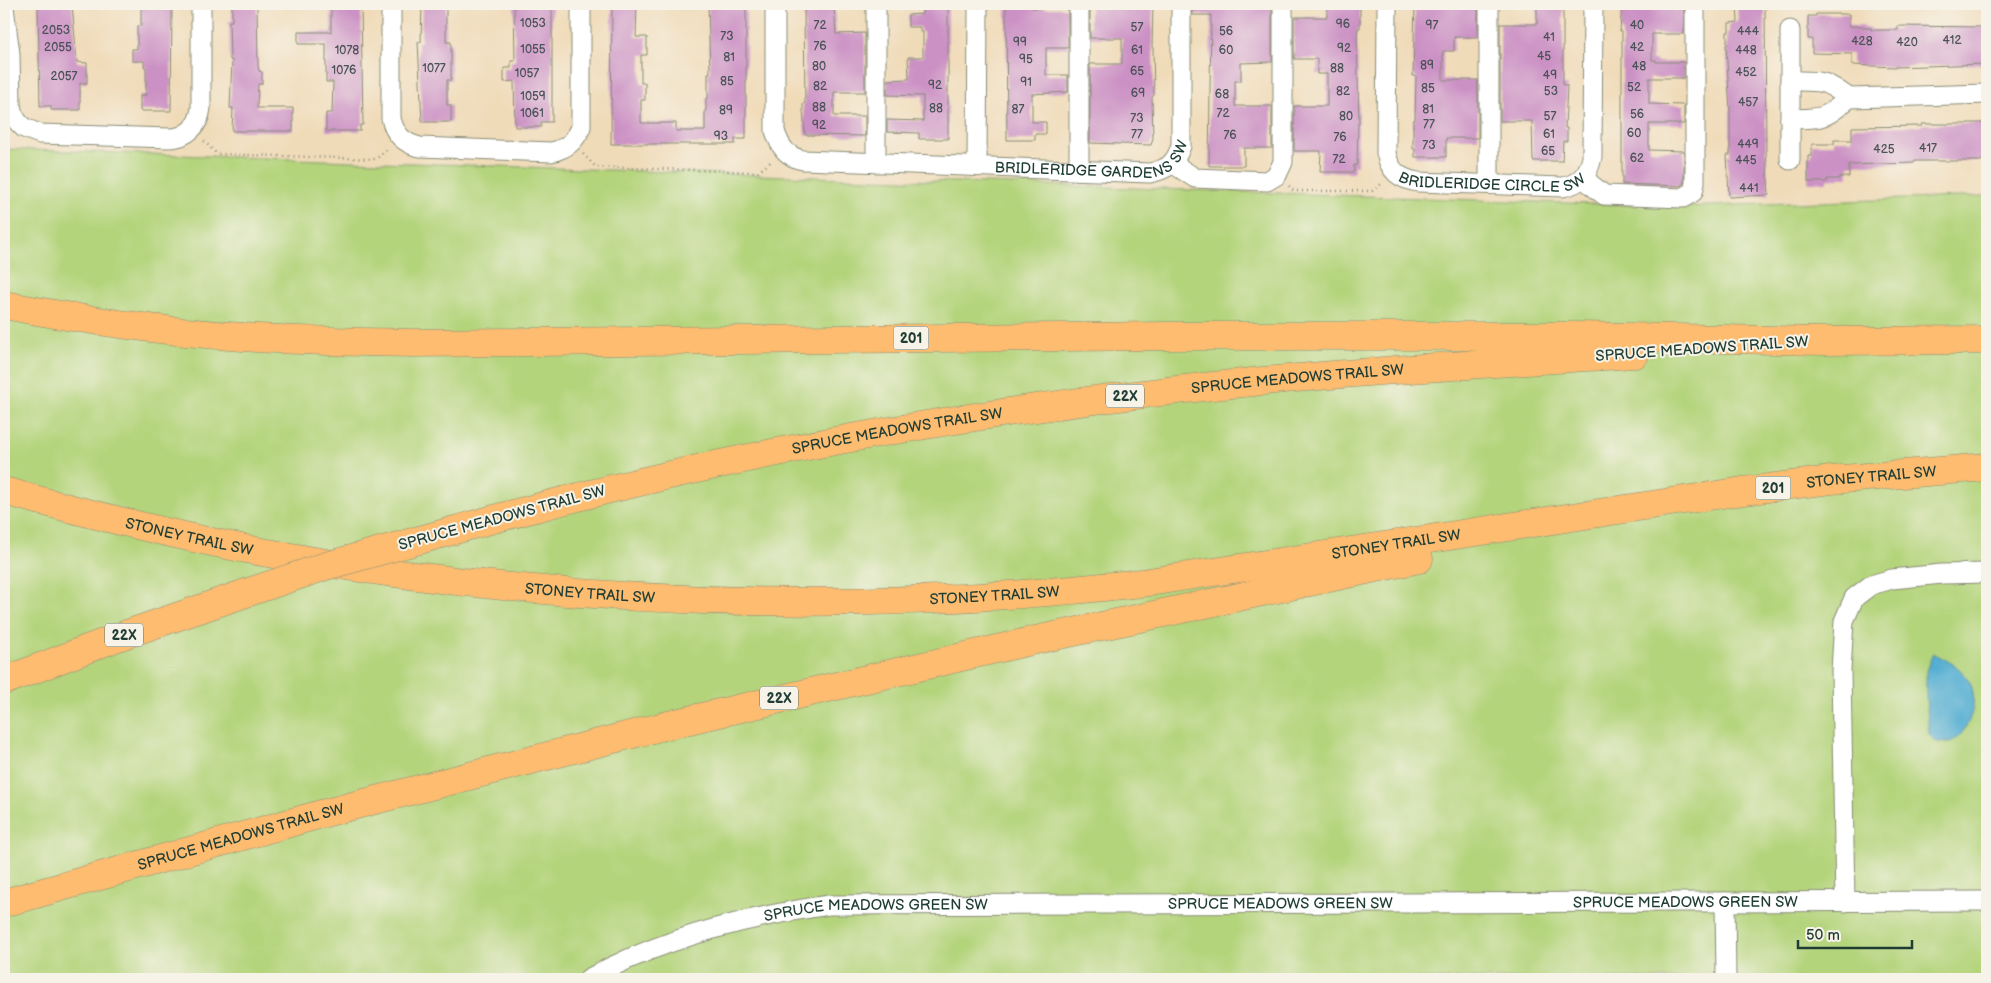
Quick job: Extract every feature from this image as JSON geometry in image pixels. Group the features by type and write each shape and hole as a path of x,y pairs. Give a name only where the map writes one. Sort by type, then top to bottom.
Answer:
{"highway":[{"name":"201","path":"4,305 74,318 229,336 309,341 414,343 1168,336 1579,336 1822,341 1987,340"},
{"name":"SPRUCE MEADOWS TRAIL SW","path":"4,681 118,637 326,566 534,507 652,478 869,434 1088,401 1178,390 1356,373 1822,341"},
{"name":"STONEY TRAIL SW","path":"4,491 169,533 262,552 362,568 511,588 594,595 789,603 890,601 1075,590 1199,575 1736,492 1821,482 1987,467"},
{"name":"SPRUCE MEADOWS TRAIL SW","path":"4,903 325,812 676,722 1112,623 1400,563 1483,544 1560,520"}],"street":[{"path":"4,7 10,54 11,105 18,122 24,128 40,134 169,138 192,130 198,121 201,108 201,4"},
{"path":"391,4 392,118 395,130 400,138 409,144 420,147 550,152 562,149 572,142 578,133 581,123 581,4"},
{"path":"775,4 775,131 778,142 785,152"},
{"path":"876,4 876,163"},
{"name":"BRIDLERIDGE GARDENS SW","path":"977,166 978,4"},
{"path":"1079,4 1079,170"},
{"name":"BRIDLERIDGE GARDENS SW","path":"785,152 796,159 803,160 1150,172 1166,168 1176,158 1181,146 1181,4"},
{"path":"1172,163 1195,178 1267,181 1277,175 1283,162 1284,4"},
{"name":"BRIDLERIDGE CIRCLE SW","path":"1387,4 1386,153 1389,163 1396,173 1405,179 1418,182 1562,187 1583,178 1589,170 1592,157 1593,4"},
{"path":"1489,4 1489,184"},
{"path":"1583,178 1604,196 1683,198 1693,192 1696,183 1695,4"},
{"path":"1790,30 1790,160"},
{"path":"1790,80 1822,81 1830,84 1849,98 1987,94"},
{"path":"1790,119 1819,118 1830,114 1849,98"},
{"path":"1845,902 1841,671 1844,621 1854,598 1871,585 1892,579 1942,574 1987,573"},
{"path":"1725,902 1726,979"},
{"name":"SPRUCE MEADOWS GREEN SW","path":"588,979 642,952 687,936 774,913 829,904 1987,902"}],"path":[{"path":"192,130 217,154 376,159 400,138"},
{"path":"572,142 596,167 758,172 785,152"},
{"path":"1277,175 1294,191 1372,192 1396,173"}],"green space":[{"path":"4,149 1682,207 1987,196 1987,979 4,979"}],"water":[{"path":"1933,653 1960,670 1968,679 1973,692 1971,716 1958,737 1949,742 1936,742 1929,734 1926,671"}],"building":[{"path":"38,4 72,4 77,62 87,63 87,83 80,83 80,110 51,110 51,106 40,106"},
{"path":"141,4 170,4 170,9 172,9 171,111 140,111 140,95 146,95 146,67 144,67 144,61 132,61 132,49 137,49 137,26 141,26"},
{"path":"232,4 257,4 258,66 259,71 262,72 262,84 258,84 257,108 293,108 293,131 232,131 233,108 230,108 232,60 230,60 229,21 232,21"},
{"path":"331,4 361,4 363,125 360,125 360,131 326,131 326,113 332,113 333,82 326,82 326,44 298,44 298,32 331,32"},
{"path":"422,4 446,4 446,42 451,42 451,80 447,80 447,105 451,105 451,122 422,122 418,42 421,42"},
{"path":"514,4 552,4 552,122 541,122 541,127 515,127 514,81 504,82 504,68 511,68 511,61 515,61"},
{"path":"612,4 637,4 636,37 647,37 647,55 641,55 641,83 645,83 645,100 641,100 641,123 676,123 676,131 705,131 708,73 710,73 708,4 746,6 746,139 735,139 735,144 611,144"},
{"path":"804,4 834,4 836,34 865,33 865,92 834,92 834,116 865,116 865,136 805,135 803,110 803,104 805,103"},
{"path":"922,4 948,4 948,139 919,139 919,133 887,132 887,120 923,121 923,96 887,95 887,80 909,79 908,57 923,57 923,32 920,32 920,27 908,27 908,15 922,14"},
{"path":"1006,4 1032,4 1032,8 1068,8 1068,48 1046,48 1046,75 1068,75 1068,92 1032,94 1032,122 1046,122 1046,134 1035,134 1035,140 1007,140"},
{"path":"1090,4 1153,4 1154,95 1152,97 1153,138 1151,145 1090,143 1090,64 1122,64 1122,38 1090,38"},
{"path":"1192,4 1272,4 1272,62 1241,63 1241,81 1235,81 1235,106 1272,106 1272,148 1244,148 1244,166 1209,166 1211,15 1192,15"},
{"path":"1327,4 1360,4 1360,28 1358,28 1357,35 1359,123 1357,165 1354,165 1354,172 1320,172 1321,151 1294,151 1294,106 1327,106 1327,74 1317,74 1317,59 1294,59 1294,17 1327,17"},
{"path":"1415,4 1478,4 1478,37 1454,37 1454,51 1443,51 1443,80 1478,80 1478,138 1446,138 1446,157 1415,157 1415,149 1413,149 1416,76 1413,76"},
{"path":"1622,4 1684,4 1684,34 1652,34 1652,60 1656,60 1656,62 1684,62 1684,78 1649,78 1649,104 1684,105 1684,124 1649,124 1649,150 1684,151 1684,182 1681,186 1622,184 1622,31 1620,31"},
{"path":"1737,4 1765,4 1766,151 1769,195 1729,197 1727,155 1730,155 1730,111 1726,45 1729,23 1738,22"},
{"path":"1537,5 1563,5 1563,85 1567,85 1565,128 1567,128 1567,141 1563,141 1562,161 1533,161 1532,121 1500,121 1500,24 1537,24"},
{"path":"1816,14 1849,14 1849,26 1863,26 1863,28 1871,28 1871,30 1898,30 1898,26 1985,27 1985,64 1895,67 1852,65 1852,54 1812,53 1812,39 1808,39 1808,16 1816,16"},
{"path":"1987,123 1987,159 1980,161 1915,161 1914,163 1849,165 1849,177 1827,179 1827,182 1808,182 1808,156 1812,156 1812,144 1834,144 1834,140 1852,140 1852,127"}]}
